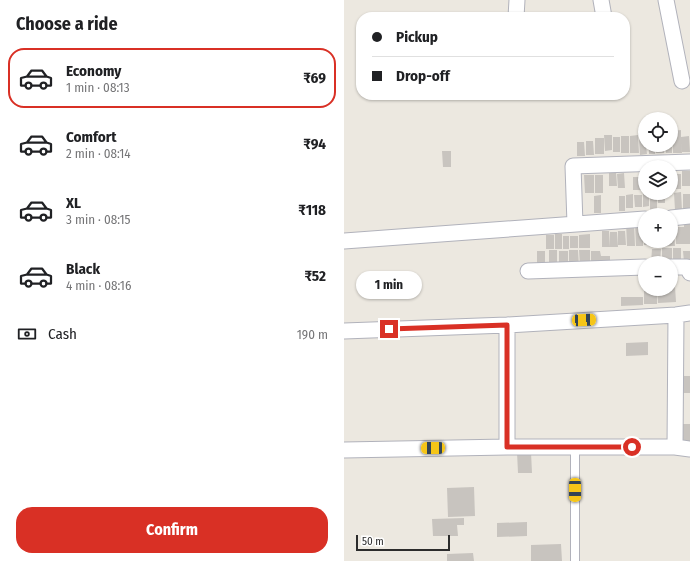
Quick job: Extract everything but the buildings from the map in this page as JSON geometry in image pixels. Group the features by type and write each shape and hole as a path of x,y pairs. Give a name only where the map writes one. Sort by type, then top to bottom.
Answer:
{"street":[{"path":"516,12 517,0"},
{"path":"600,0 603,12"},
{"path":"666,0 682,81"},
{"path":"575,224 573,166 690,162"},
{"path":"678,217 690,216"},
{"path":"344,241 638,220"},
{"path":"528,271 638,267"},
{"path":"678,267 687,268 690,273"},
{"path":"344,331 507,325 683,314 675,447"},
{"path":"507,325 507,447"},
{"path":"344,450 507,447 675,447 690,449"}],"lane":[{"path":"575,447 575,561"}],"route":[{"path":"389,329 507,325 507,447 632,447"}]}
